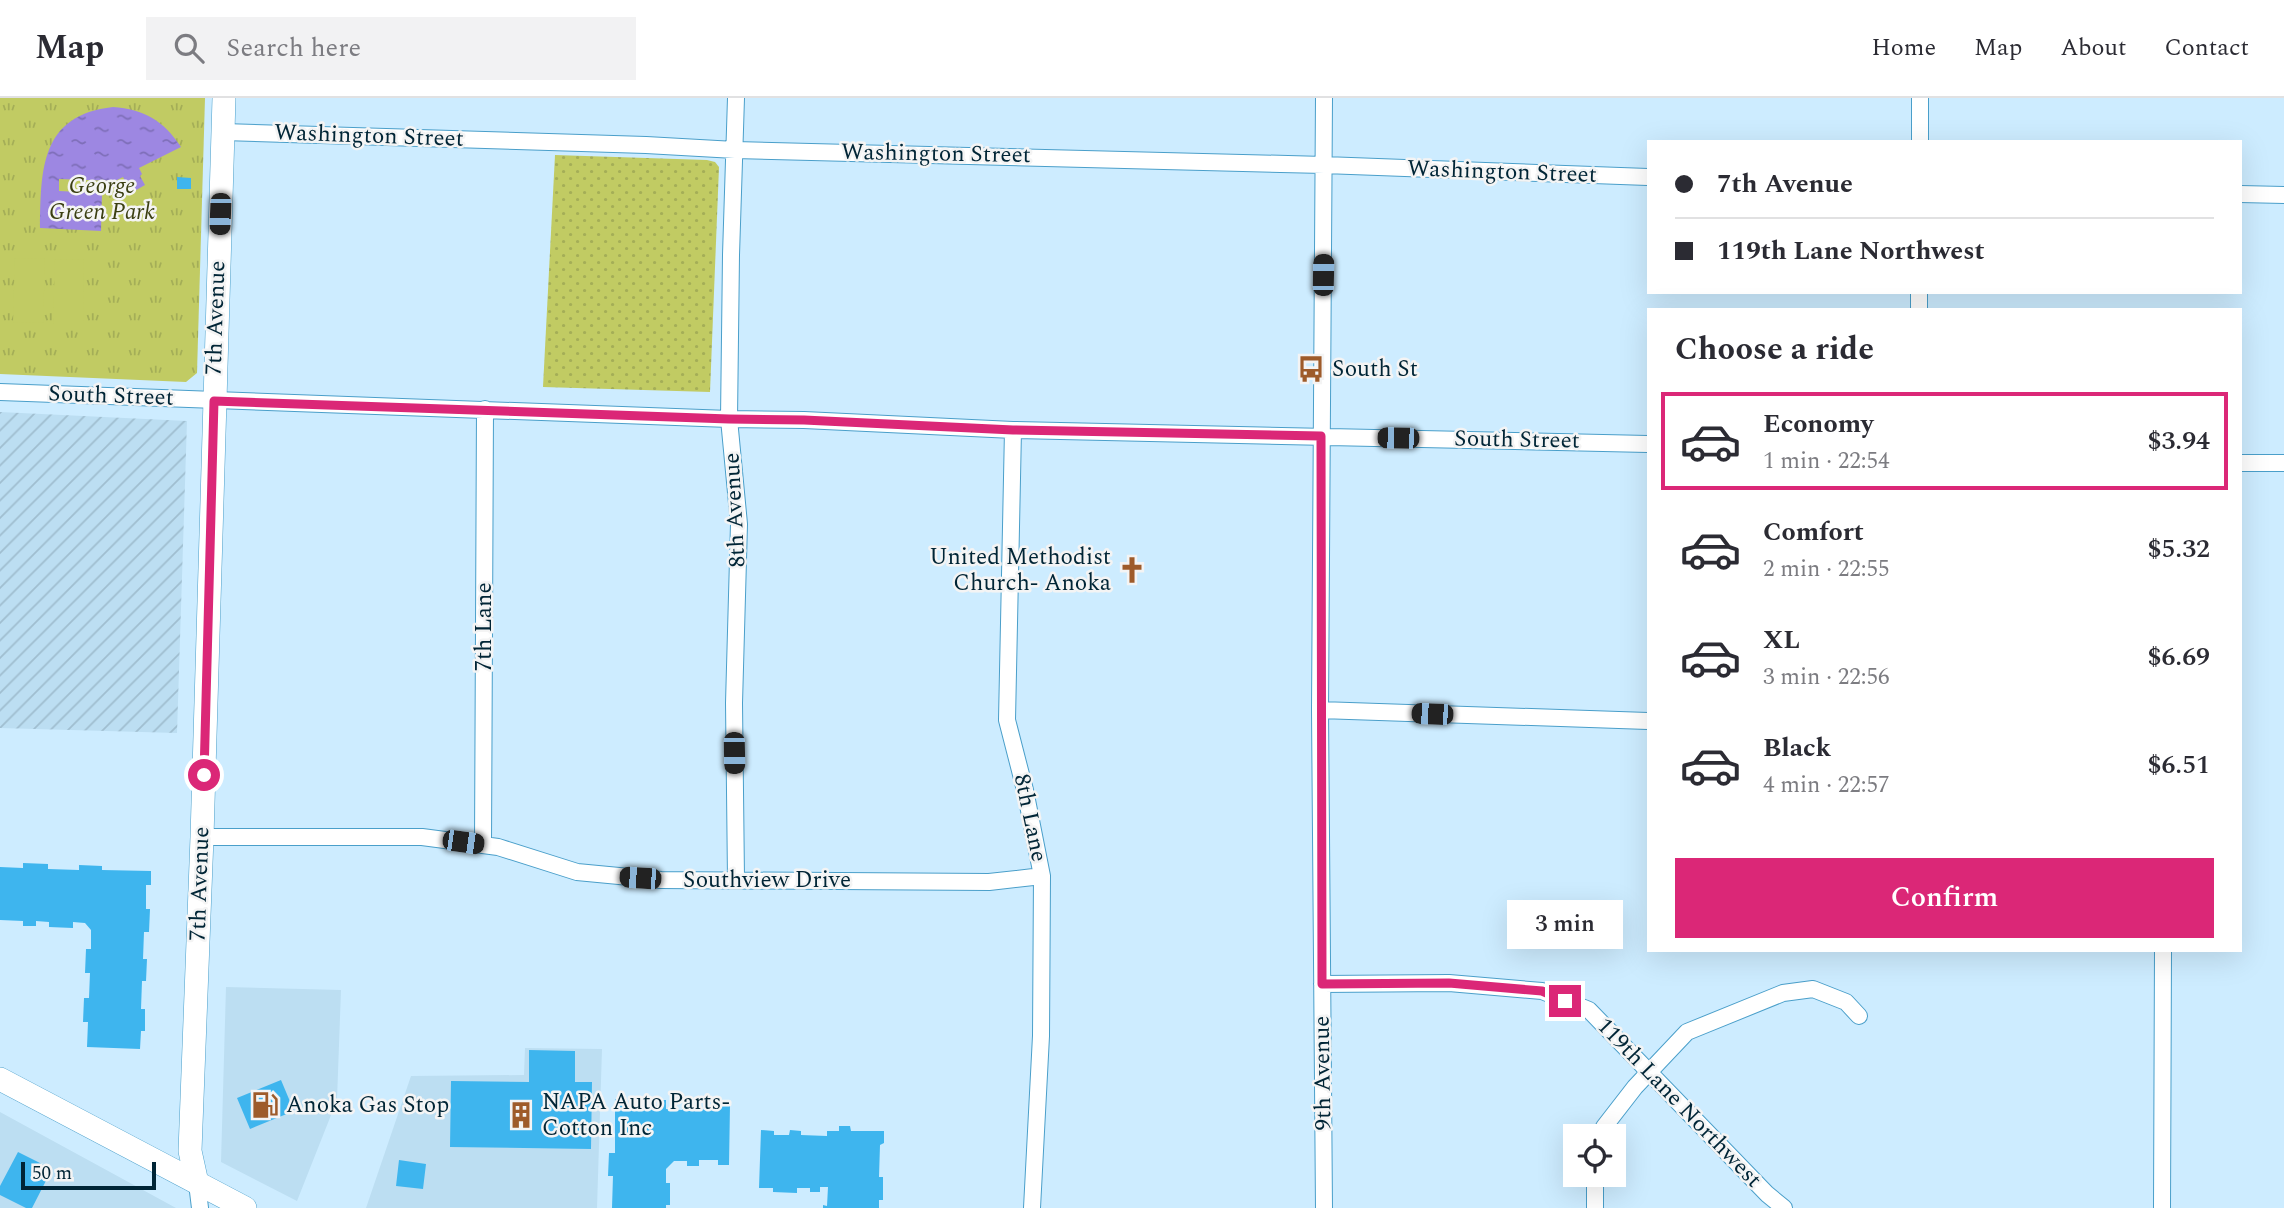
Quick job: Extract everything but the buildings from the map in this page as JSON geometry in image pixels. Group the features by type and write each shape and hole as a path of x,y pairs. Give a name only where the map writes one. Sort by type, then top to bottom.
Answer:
{"street":[{"name":"7th Avenue","path":"200,1208 190,1151 224,98"},
{"name":"8th Avenue","path":"736,98 729,419 739,524 734,703 736,879"},
{"name":"9th Avenue","path":"1324,98 1320,710 1324,1208"},
{"path":"1920,98 1920,140"},
{"name":"Washington Street","path":"223,131 735,150 1324,165 1647,177"},
{"path":"2242,194 2284,195"},
{"name":"South Street","path":"0,392 804,420 1013,430 1647,444"},
{"name":"7th Lane","path":"483,845 485,409"},
{"name":"8th Lane","path":"1013,430 1007,720 1025,790 1042,876 1041,1036 1032,1208"},
{"path":"2242,463 2284,464"},
{"path":"1320,710 1647,721"},
{"name":"Southview Drive","path":"202,838 422,836 498,847 577,872 661,880 989,882 1042,876"},
{"path":"2162,1208 2163,952"},
{"name":"119th Lane Northwest","path":"1322,984 1449,983 1542,991 1589,1010 1767,1194 1784,1208"},
{"path":"1606,1124 1649,1072 1687,1032 1783,993 1812,989 1846,1002 1859,1016"},
{"path":"0,1079 245,1208"},
{"path":"1595,1187 1595,1208"}],"shaded area":[{"path":"0,412 187,421 177,733 0,728"},
{"path":"226,987 341,990 337,1100 297,1201 221,1162"},
{"path":"525,1048 602,1049 597,1208 366,1208 411,1076 524,1075"},
{"path":"0,1112 176,1208 0,1208"}],"green space":[{"name":"George Green Park","path":"0,98 205,98 197,373 186,382 0,374"},
{"path":"555,155 707,160 715,162 719,167 710,392 543,387"},
{"path":"15,258 45,259 43,323 13,322"},
{"path":"55,259 84,260 83,324 53,324"}],"water":[{"path":"113,107 134,110 152,118 168,130 181,147 139,168 145,185 131,193 123,177 115,181 59,179 59,191 102,193 101,231 40,228 44,166 58,134 71,121 89,112"}],"place":[{"name":"South St","path":"1311,369"},
{"name":"United Methodist Church- Anoka","path":"1132,570"},
{"name":"Anoka Gas Stop","path":"265,1105"},
{"name":"NAPA Auto Parts- Cotton Inc","path":"521,1115"}],"route":[{"path":"204,775 214,401 804,420 1013,430 1321,436 1322,984 1449,983 1542,991 1565,1001"}]}
